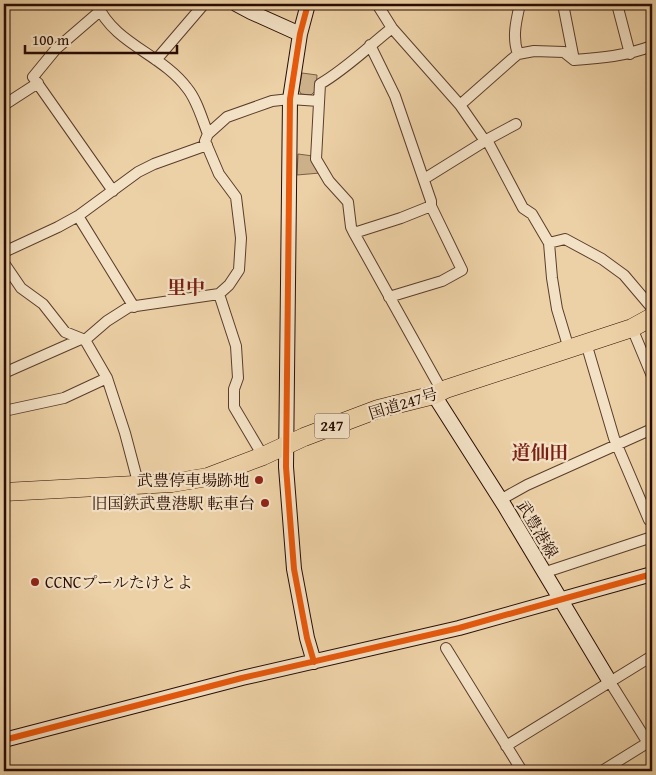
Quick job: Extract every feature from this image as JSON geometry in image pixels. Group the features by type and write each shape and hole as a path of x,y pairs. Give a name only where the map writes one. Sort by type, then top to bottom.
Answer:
{"highway":[{"name":"国道247号","path":"4,492 139,486 208,477 378,409 438,393 632,328 652,317"}],"street":[{"path":"156,60 204,4"},
{"path":"236,4 300,34"},
{"path":"308,4 300,34 290,98 286,467 294,569 307,638 314,662"},
{"path":"377,4 392,28 460,104 486,140 523,208 532,214 550,244 552,278 569,349"},
{"path":"518,54 515,41 516,22 520,4"},
{"path":"563,4 574,60"},
{"path":"618,4 630,54"},
{"path":"4,373 83,339 107,321 129,308 219,294 229,285 239,270 241,238 236,197 219,174 189,89 177,76 119,34 107,23 99,7 56,49 33,77 113,191"},
{"path":"392,28 370,45 339,74 320,84 316,159 329,181 348,202 350,227 389,297 438,393"},
{"path":"370,45 396,96 424,179 431,206 462,270 442,281 389,297"},
{"path":"460,104 518,54 534,51 564,52 574,60 630,54 652,46"},
{"path":"6,100 38,83"},
{"path":"4,252 58,228 78,216 138,172 207,139 221,122 234,114 272,101 290,98 319,100"},
{"path":"424,179 486,140 516,124"},
{"path":"354,233 431,206"},
{"path":"78,216 134,307"},
{"path":"550,244 565,239 602,260 624,275 652,308"},
{"path":"4,263 21,288 43,304 65,332 83,339 107,378 125,433 139,486"},
{"path":"219,294 236,346 238,378 234,389 234,407 263,456"},
{"path":"632,328 652,376"},
{"path":"586,343 618,445 650,520 652,518"},
{"path":"4,411 64,398 107,378"},
{"name":"武豊港線","path":"438,393 559,600 610,682"},
{"path":"500,500 652,429"},
{"path":"543,573 652,537"},
{"path":"4,740 242,678 459,628 652,574"},
{"path":"446,648 522,771"},
{"path":"506,746 652,656"},
{"path":"602,771 650,741 610,682"}],"shaded area":[{"path":"302,73 317,75 316,90 311,95 301,94 299,90"},
{"path":"298,154 313,156 320,173 297,175"}],"cycle path":[{"path":"308,4 300,34 290,99 286,467 294,569 307,638 314,662"},
{"path":"4,740 242,678 459,628 652,574"}],"place":[{"name":"武豊停車場跡地","path":"259,480"},
{"name":"旧国鉄武豊港駅 転車台","path":"265,503"},
{"name":"CCNCプールたけとよ","path":"35,582"}],"district":[{"name":"里中","path":"186,287"},
{"name":"道仙田","path":"540,452"}]}
